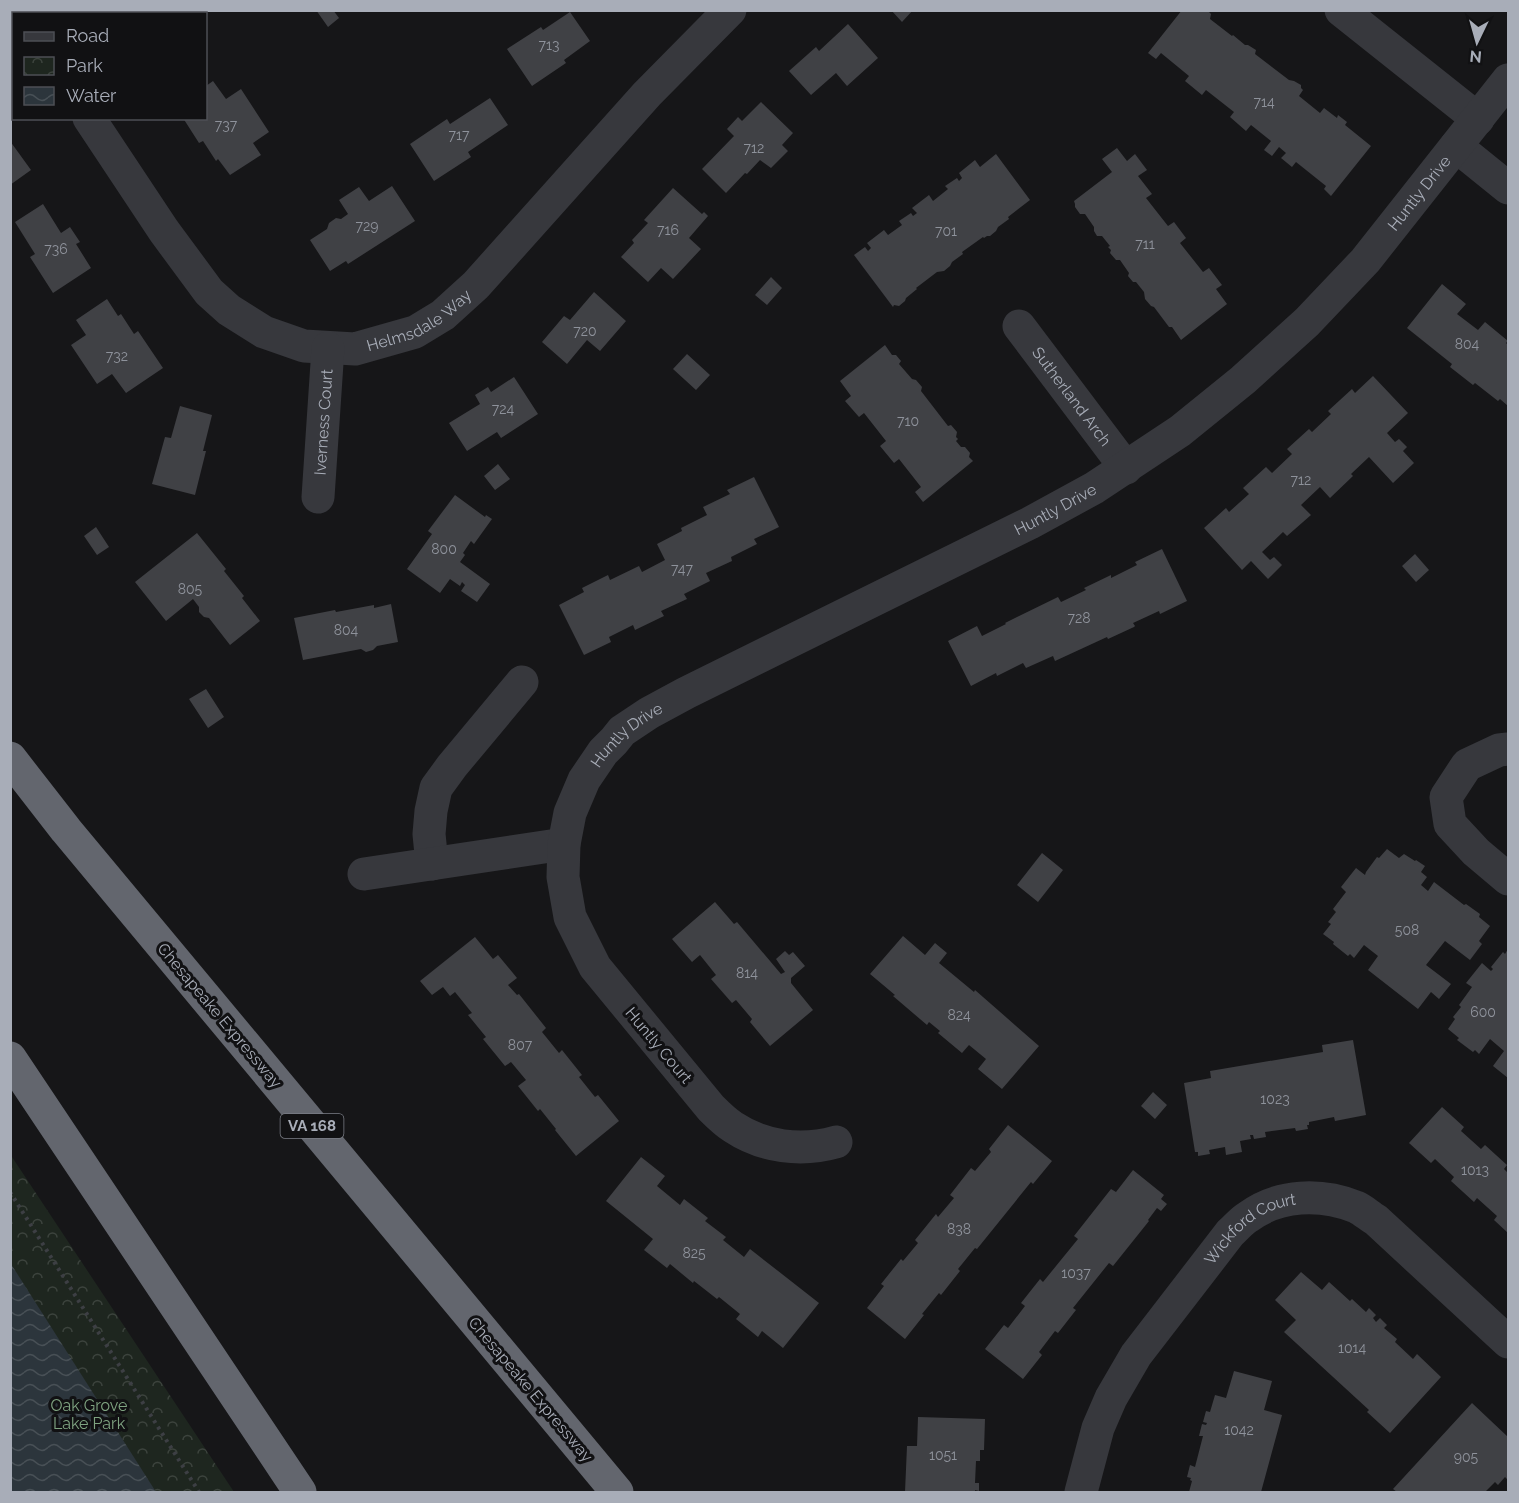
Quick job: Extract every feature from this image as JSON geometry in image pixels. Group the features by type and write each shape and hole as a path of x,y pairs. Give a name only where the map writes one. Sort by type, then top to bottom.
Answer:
{"highway":[{"name":"Chesapeake Expressway","path":"10,758 74,839 617,1492"},
{"path":"10,1058 300,1492"}],"street":[{"name":"Helmsdale Way","path":"90,120 164,231 209,292 229,310 264,332 304,346 355,349 415,332 443,315 476,285 647,93 730,10"},
{"path":"1341,10 1478,119"},
{"name":"Huntly Drive","path":"564,851 570,813 584,780 603,752 622,731 686,693 1030,523 1094,488 1180,431 1243,380 1307,322 1365,261 1509,80"},
{"path":"1456,147 1509,188"},
{"name":"Sutherland Arch","path":"1019,326 1126,468"},
{"name":"Iverness Court","path":"318,497 328,348"},
{"path":"432,864 429,834 436,788 522,682"},
{"path":"1509,749 1498,750 1467,765 1446,797 1450,824 1476,852 1509,879"},
{"path":"364,874 432,864 564,851"},
{"name":"Huntly Court","path":"564,851 563,877 570,917 595,967 711,1108 731,1126 759,1141 790,1147 826,1145 836,1142"},
{"name":"Wickford Court","path":"1081,1492 1098,1428 1111,1398 1136,1355 1230,1233 1248,1216 1279,1201 1308,1197 1336,1201 1358,1208 1376,1220 1509,1342"}],"path":[{"path":"10,1192 199,1492"}],"green space":[{"name":"Oak Grove Lake Park","path":"10,1154 234,1492 11,1492"}],"water":[{"path":"11,1264 156,1492 11,1492"}],"building":[{"path":"121,10 175,10 176,12 122,12"},
{"path":"316,10 333,10 339,18 328,27"},
{"path":"891,10 913,10 902,22"},
{"path":"1182,10 1207,10 1211,14 1210,19 1245,45 1256,50 1255,54 1289,80 1301,85 1303,90 1299,96 1320,113 1324,108 1337,118 1338,115 1347,122 1345,125 1371,146 1331,196 1324,189 1326,186 1296,162 1292,167 1281,158 1286,153 1279,147 1272,156 1264,150 1271,141 1251,125 1246,131 1230,117 1234,112 1206,90 1202,95 1185,81 1189,76 1161,53 1156,59 1148,53"},
{"path":"570,12 590,41 564,60 566,63 532,86 507,49 541,27 543,30"},
{"path":"848,24 878,58 847,86 836,73 811,95 789,71 816,47 819,51"},
{"path":"213,81 226,99 241,89 269,132 253,143 261,155 230,175 218,159 216,161 203,141 199,143 184,120 207,120 207,85"},
{"path":"490,98 508,125 468,152 471,157 434,181 410,144 447,119 450,124"},
{"path":"761,102 793,133 782,145 788,151 771,168 760,160 726,193 702,169 734,136 727,129 738,117 742,121"},
{"path":"10,141 31,170 10,185"},
{"path":"1117,148 1127,161 1135,154 1147,170 1138,176 1152,194 1146,198 1168,226 1174,222 1186,238 1180,243 1203,272 1209,268 1222,285 1216,289 1227,304 1181,340 1172,327 1169,327 1145,299 1144,292 1128,276 1129,273 1120,260 1116,260 1110,253 1111,250 1108,247 1110,246 1102,236 1097,236 1085,214 1080,214 1075,207 1074,201 1112,172 1102,159"},
{"path":"996,154 1030,200 1008,217 1009,219 990,236 983,237 962,252 963,254 944,271 937,272 916,288 899,306 894,305 893,307 854,255 865,247 868,251 871,248 867,243 884,230 888,235 902,225 899,221 911,213 913,216 917,213 912,208 929,195 933,201 948,189 945,186 957,178 959,181 962,178 959,173 975,160 980,167"},
{"path":"392,186 415,221 348,264 346,261 330,271 310,240 327,229 329,223 336,218 341,219 348,214 339,200 359,187 369,201"},
{"path":"673,188 702,214 704,212 708,216 689,238 701,249 673,279 661,268 648,282 621,257 634,243 632,240 648,223 644,220"},
{"path":"43,204 61,233 70,227 80,242 76,244 91,268 53,293 30,257 35,254 15,222"},
{"path":"771,277 782,288 767,305 755,295"},
{"path":"1442,284 1466,304 1457,314 1478,330 1485,322 1508,341 1506,343 1508,345 1508,406 1475,383 1473,385 1450,367 1452,364 1407,328"},
{"path":"594,292 626,321 600,351 587,340 567,364 542,342 564,316 570,320"},
{"path":"107,299 118,316 121,314 134,334 138,331 163,368 126,393 112,374 97,384 71,345 86,335 76,320"},
{"path":"885,345 892,355 896,355 901,361 899,364 912,379 922,387 921,391 948,426 951,425 957,432 956,441 961,447 965,447 973,461 923,502 915,492 921,487 899,459 894,463 880,446 886,441 864,413 859,417 845,401 851,396 840,381"},
{"path":"687,354 710,375 696,390 673,369"},
{"path":"1373,376 1408,413 1387,433 1395,442 1399,439 1407,447 1403,451 1414,463 1393,483 1369,457 1330,498 1320,487 1301,505 1311,515 1287,536 1283,532 1262,552 1270,560 1274,557 1282,565 1268,579 1251,561 1242,570 1204,528 1226,508 1229,512 1249,494 1243,488 1266,467 1272,473 1292,454 1287,449 1309,429 1312,432 1331,414 1328,411 1352,389 1355,393"},
{"path":"514,377 538,414 501,438 497,432 467,451 449,423 480,404 475,395 488,387 491,392"},
{"path":"180,406 212,415 195,495 152,484 165,437 171,438"},
{"path":"498,464 510,479 495,490 484,476"},
{"path":"754,477 779,527 754,539 757,544 731,557 732,561 706,573 710,581 684,594 687,599 661,611 664,616 635,630 633,625 609,637 611,642 584,655 559,605 584,592 582,588 608,575 610,580 639,566 642,572 665,560 657,544 707,515 703,507 730,494 727,490"},
{"path":"455,495 485,517 486,515 492,519 474,544 471,541 460,562 490,584 477,602 461,591 465,585 462,582 460,586 450,579 440,593 407,569 432,534 428,531"},
{"path":"96,527 109,547 97,555 84,536"},
{"path":"197,533 226,569 224,571 260,621 230,645 209,618 199,612 199,607 193,599 166,621 135,582"},
{"path":"1162,549 1187,601 1160,614 1159,611 1133,623 1134,627 1055,661 1053,656 1026,668 1023,663 971,686 948,641 977,626 982,636 1058,597 1061,602 1111,575 1111,578 1137,565 1135,562"},
{"path":"1415,554 1429,570 1416,582 1402,566"},
{"path":"391,604 398,642 377,646 366,652 361,649 303,660 294,618 335,610 336,612 374,605 374,608"},
{"path":"206,689 224,717 208,728 189,699"},
{"path":"1387,849 1399,858 1404,854 1425,866 1421,872 1427,877 1421,885 1428,891 1434,882 1480,914 1479,917 1490,926 1479,941 1482,944 1470,960 1445,941 1426,965 1451,984 1439,999 1431,992 1418,1009 1368,970 1378,956 1364,945 1354,958 1350,954 1348,956 1323,934 1331,924 1328,922 1336,912 1333,909 1346,892 1341,887 1356,868 1365,875 1377,857 1379,858"},
{"path":"1042,853 1063,870 1038,902 1017,885"},
{"path":"715,902 734,924 737,922 781,974 785,972 776,959 785,951 789,955 793,952 805,966 791,978 791,983 813,1010 770,1046 750,1022 752,1019 736,1000 732,1003 711,979 716,975 700,955 692,962 672,939"},
{"path":"903,936 925,955 935,943 947,953 939,963 974,992 975,990 1039,1046 1002,1089 978,1069 986,1059 969,1045 962,1053 938,1033 940,1031 929,1022 927,1025 870,974"},
{"path":"475,937 493,959 498,955 517,978 508,985 517,995 519,994 546,1028 542,1032 559,1053 562,1050 582,1075 579,1077 595,1097 598,1095 619,1121 576,1156 540,1109 538,1111 518,1086 526,1080 511,1062 505,1066 483,1039 486,1037 468,1015 472,1013 455,992 450,996 443,987 432,995 420,981"},
{"path":"1508,949 1508,1078 1493,1066 1504,1051 1490,1039 1479,1054 1457,1040 1459,1038 1448,1029 1455,1019 1453,1017 1461,1007 1459,1005 1472,987 1466,983 1482,963 1491,971 1493,969 1491,967"},
{"path":"1353,1040 1366,1115 1335,1121 1334,1117 1309,1122 1308,1129 1296,1131 1295,1128 1265,1132 1266,1137 1254,1139 1253,1135 1250,1135 1251,1139 1240,1141 1242,1152 1226,1155 1225,1147 1209,1150 1210,1154 1198,1156 1198,1152 1195,1152 1184,1083 1211,1078 1210,1071 1323,1052 1322,1045"},
{"path":"1153,1092 1167,1105 1155,1119 1141,1106"},
{"path":"1442,1107 1464,1127 1461,1131 1481,1149 1485,1145 1507,1165 1504,1169 1508,1171 1508,1233 1494,1220 1497,1216 1477,1198 1474,1202 1451,1181 1454,1177 1435,1159 1431,1163 1409,1143"},
{"path":"1008,1125 1052,1161 1033,1184 1031,1182 977,1249 975,1248 958,1269 960,1271 922,1314 924,1315 905,1339 867,1308 884,1286 881,1284 901,1259 903,1261 918,1243 915,1240 936,1214 938,1217 954,1198 950,1195 971,1168 975,1171 991,1152 989,1149"},
{"path":"641,1157 665,1176 657,1186 680,1205 684,1199 708,1218 705,1221 726,1237 723,1240 744,1257 750,1249 819,1303 783,1348 762,1331 758,1337 736,1319 740,1314 719,1297 717,1299 694,1281 693,1283 670,1264 667,1268 644,1250 653,1239 606,1201"},
{"path":"1133,1170 1164,1195 1161,1199 1167,1204 1161,1211 1157,1208 1113,1266 1109,1263 1073,1308 1076,1310 1058,1333 1055,1331 1039,1352 1042,1355 1023,1379 985,1349 1004,1325 1008,1328 1025,1306 1021,1303 1040,1279 1043,1282 1078,1239 1074,1236 1111,1189 1116,1192"},
{"path":"1301,1272 1322,1290 1329,1282 1366,1312 1369,1308 1376,1315 1373,1318 1376,1322 1380,1318 1387,1325 1384,1328 1397,1339 1395,1342 1413,1359 1417,1354 1441,1377 1390,1433 1367,1412 1369,1410 1284,1332 1296,1320 1275,1300"},
{"path":"1234,1371 1272,1381 1264,1410 1282,1415 1261,1492 1189,1492 1192,1481 1187,1477 1190,1465 1195,1467 1203,1436 1199,1436 1202,1424 1207,1423 1203,1422 1206,1411 1210,1412 1215,1395 1226,1398"},
{"path":"1472,1403 1508,1437 1508,1480 1505,1477 1498,1485 1495,1482 1485,1492 1397,1492 1393,1489"},
{"path":"918,1417 985,1419 984,1450 980,1450 980,1461 976,1461 975,1483 979,1483 979,1491 905,1492 907,1446 917,1446"}]}
